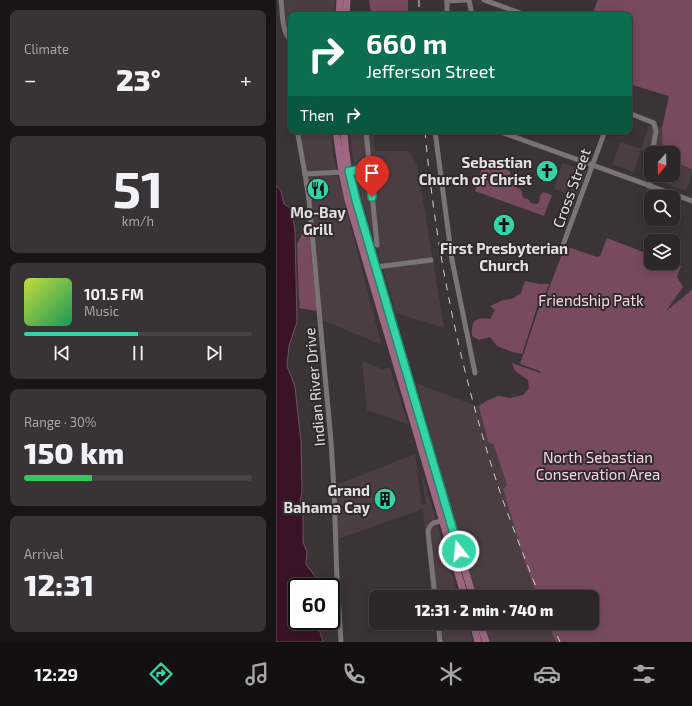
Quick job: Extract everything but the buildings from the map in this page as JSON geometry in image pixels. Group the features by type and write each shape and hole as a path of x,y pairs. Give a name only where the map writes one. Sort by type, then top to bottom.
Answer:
{"main road":[{"path":"339,12 340,0"},
{"path":"346,12 347,0"},
{"path":"337,134 345,172 348,200 365,256 380,281 447,521 463,590"},
{"path":"344,134 346,154 345,172 356,200 372,269 447,521 471,590"},
{"path":"475,630 478,642"},
{"path":"482,630 486,642"}],"street":[{"path":"282,0 284,29 288,37"},
{"path":"447,12 447,0 468,0 471,12"},
{"path":"484,0 518,12"},
{"path":"632,114 654,123 656,131 653,146"},
{"name":"Indian River Drive","path":"298,134 311,220 331,441 341,642"},
{"path":"366,134 377,245"},
{"path":"435,134 452,260 475,373"},
{"path":"506,134 692,201"},
{"name":"Cross Street","path":"560,253 604,134"},
{"path":"305,174 370,169"},
{"path":"649,186 650,182"},
{"path":"372,269 431,260"},
{"path":"434,590 428,532 429,526 431,523 447,521"},
{"path":"439,630 440,642"}],"shaded area":[{"path":"284,0 335,0 334,12 288,12 288,32 286,28"},
{"path":"650,123 662,128 663,146 644,146 644,151 641,150 634,172 613,164 620,142 641,149"},
{"path":"331,134 333,155 337,172 382,345 322,320 300,135"},
{"path":"350,134 373,134 375,151 408,151 417,164 444,328 396,313 358,186"},
{"path":"562,163 586,171 577,197 554,189"},
{"path":"680,165 692,169 692,174 686,191 662,182 680,182"},
{"path":"276,185 281,191 284,204 292,209 295,232 297,322 289,346 287,366 295,387 301,442 302,492 300,501 303,510 303,542 307,552 306,564 316,578 288,578 288,630 319,630 323,642 276,642"},
{"path":"362,361 382,369 390,368 408,424 367,410"},
{"path":"416,383 479,407 488,442 495,446 510,483 503,489 526,566 535,590 474,590"},
{"path":"415,454 422,505 426,504 421,471 436,519 429,522 426,532 432,590 423,509 338,539 336,485"},
{"path":"437,523 457,590 436,590 430,532 433,525"},
{"path":"441,630 469,630 473,642 442,642"},
{"path":"486,630 551,630 556,642 489,642"}],"green space":[{"path":"369,0 408,0 408,12 372,12"},
{"path":"598,0 692,0 692,169 680,165 680,146 663,146 662,128 669,96 632,85 632,12 593,12"},
{"path":"484,161 510,171 511,183 521,190 523,198 528,199 531,203 537,204 543,192 552,195 544,216 475,191"},
{"path":"302,227 305,227 309,232 317,311 299,308 297,244 303,232"},
{"name":"North Sebastian Conservation Area","path":"607,238 644,252 644,270 680,270 677,277 683,287 666,311 692,290 692,642 556,642 551,630 599,630 599,590 535,590 526,566 503,489 507,485 494,445 488,442 479,407 486,401 498,396 510,398 523,395 529,388 528,380 515,371 512,363 540,373 540,371 520,364 540,305 548,291 565,246 597,257 600,256"},
{"path":"525,281 539,284 549,284 538,304 522,354 497,346 490,337 479,340 472,336 473,323 477,319 481,318 490,319 495,310 490,306 503,300 512,299 521,293"}],"railway":[{"path":"419,0 419,12"},
{"path":"425,134 436,224 463,363 502,498 537,590"},
{"path":"555,630 560,642"}],"place":[{"name":"Sebastian Church of Christ","path":"547,171"},
{"name":"Mo-Bay Grill","path":"318,189"},
{"name":"First Presbyterian Church","path":"504,225"},
{"name":"Grand Bahama Cay","path":"385,499"}],"route":[{"path":"372,197 370,169 349,171 356,200 459,551"}],"park label":[{"name":"Friendship Patk","path":"591,300"}]}
